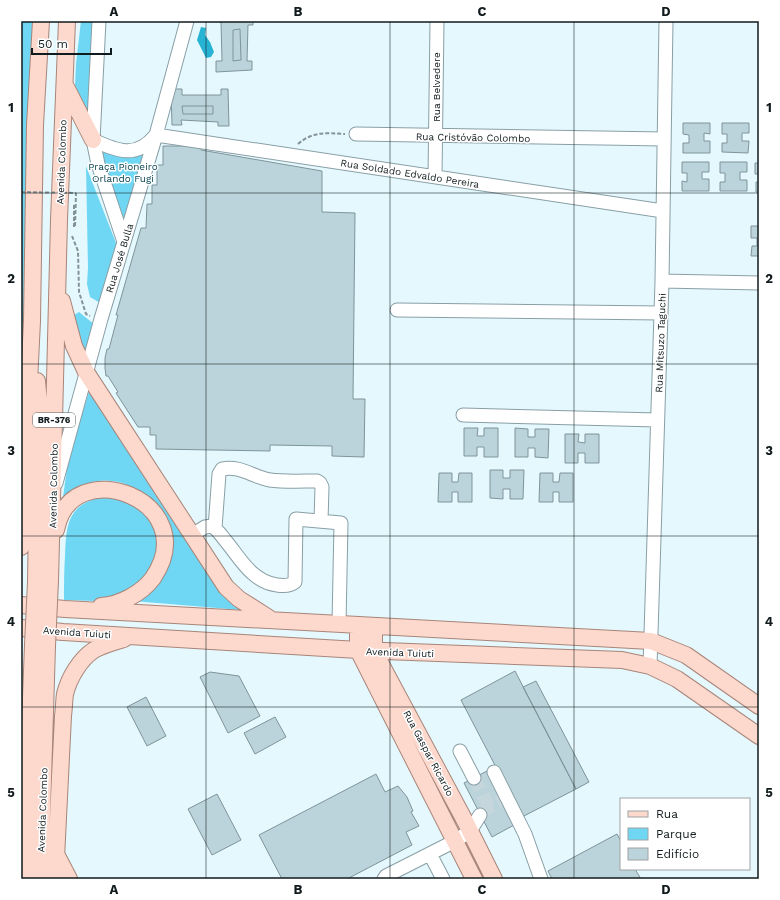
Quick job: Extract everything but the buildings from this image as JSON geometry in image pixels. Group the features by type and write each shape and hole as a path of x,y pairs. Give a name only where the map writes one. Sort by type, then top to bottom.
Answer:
{"main road":[{"path":"34,21 35,125"},
{"name":"Avenida Colombo","path":"21,547 27,321 41,21"},
{"name":"Avenida Colombo","path":"43,581 51,555 57,285 67,21"},
{"path":"65,85 93,140"},
{"path":"57,285 74,346 86,372 226,587 239,599 272,620"},
{"path":"21,398 27,321"},
{"name":"Avenida Colombo","path":"24,879 43,581 39,404 27,321"},
{"path":"51,555 57,522 63,510 73,500 88,492 102,489 115,490 128,494 143,502 153,511 160,523 165,539 164,553 159,570 151,581 138,593 104,606 65,609"},
{"path":"21,605 65,609 651,641 686,655 759,706"},
{"name":"Rua Gaspar Ricardo","path":"358,625 358,650 384,685 470,831 494,879"},
{"name":"Rua Gaspar Ricardo","path":"374,626 374,651 384,685 455,841 474,879"},
{"name":"Avenida Tuiuti","path":"21,628 63,632 374,651 622,660 650,666 677,679 759,736"},
{"path":"55,879 63,716 66,694 71,679 78,666 94,650 111,643 136,636"},
{"name":"Avenida Colombo","path":"40,646 42,827 40,879"},
{"path":"735,719 745,697"},
{"path":"42,827 69,879"}],"street":[{"path":"99,21 93,140 98,164 124,242"},
{"name":"Rua José Bulla","path":"53,496 86,372 156,135 187,21"},
{"name":"Rua Belvedere","path":"435,177 437,21"},
{"name":"Rua Mitsuzo Taguchi","path":"650,666 662,281 666,21"},
{"name":"Rua Cristóvão Colombo","path":"356,134 664,139"},
{"path":"93,140 109,148 122,151 133,151 142,148 156,135"},
{"name":"Rua Soldado Edvaldo Pereira","path":"156,135 663,211"},
{"path":"662,281 759,283"},
{"path":"397,310 661,313"},
{"path":"463,415 657,420"},
{"path":"215,528 219,474 222,469 230,467 270,480 320,483 322,487 321,521"},
{"path":"192,535 208,526 212,526 253,574 268,583 281,586 289,585 295,582 296,519 341,523 339,624"},
{"path":"460,751 474,778"},
{"path":"494,772 505,799 525,834 541,879"},
{"path":"384,879 386,876 455,841 470,831 480,814"},
{"path":"430,854 443,879"}],"path":[{"path":"291,155 298,145 306,138 320,133 356,134"},
{"path":"21,192 76,193"},
{"path":"72,205 71,232 78,251 79,292 86,314 101,319"}],"green space":[{"path":"21,21 32,21 32,321 21,321"},
{"path":"81,21 94,21 89,111 84,113 80,110 75,86"},
{"name":"Praça Pioneiro Orlando Fugi","path":"93,140 109,148 149,143 124,242"},
{"path":"86,166 116,243 117,252 102,304 90,297 87,284"},
{"path":"79,312 94,324 86,352 83,350 74,315"},
{"path":"91,386 228,597 241,610 133,601 157,580 156,505 134,488 123,483 111,481 99,481 87,484 75,489 63,497 70,447"},
{"path":"108,496 123,498 148,516 156,534 158,552 141,584 109,600 64,600 64,573 67,533 72,515 85,503"}],"shaded area":[{"path":"201,27 206,28 205,35 214,52 211,57 206,58 197,40"}],"tunnel":[{"path":"474,778 489,807"},
{"path":"482,813 489,807 503,800"}]}
